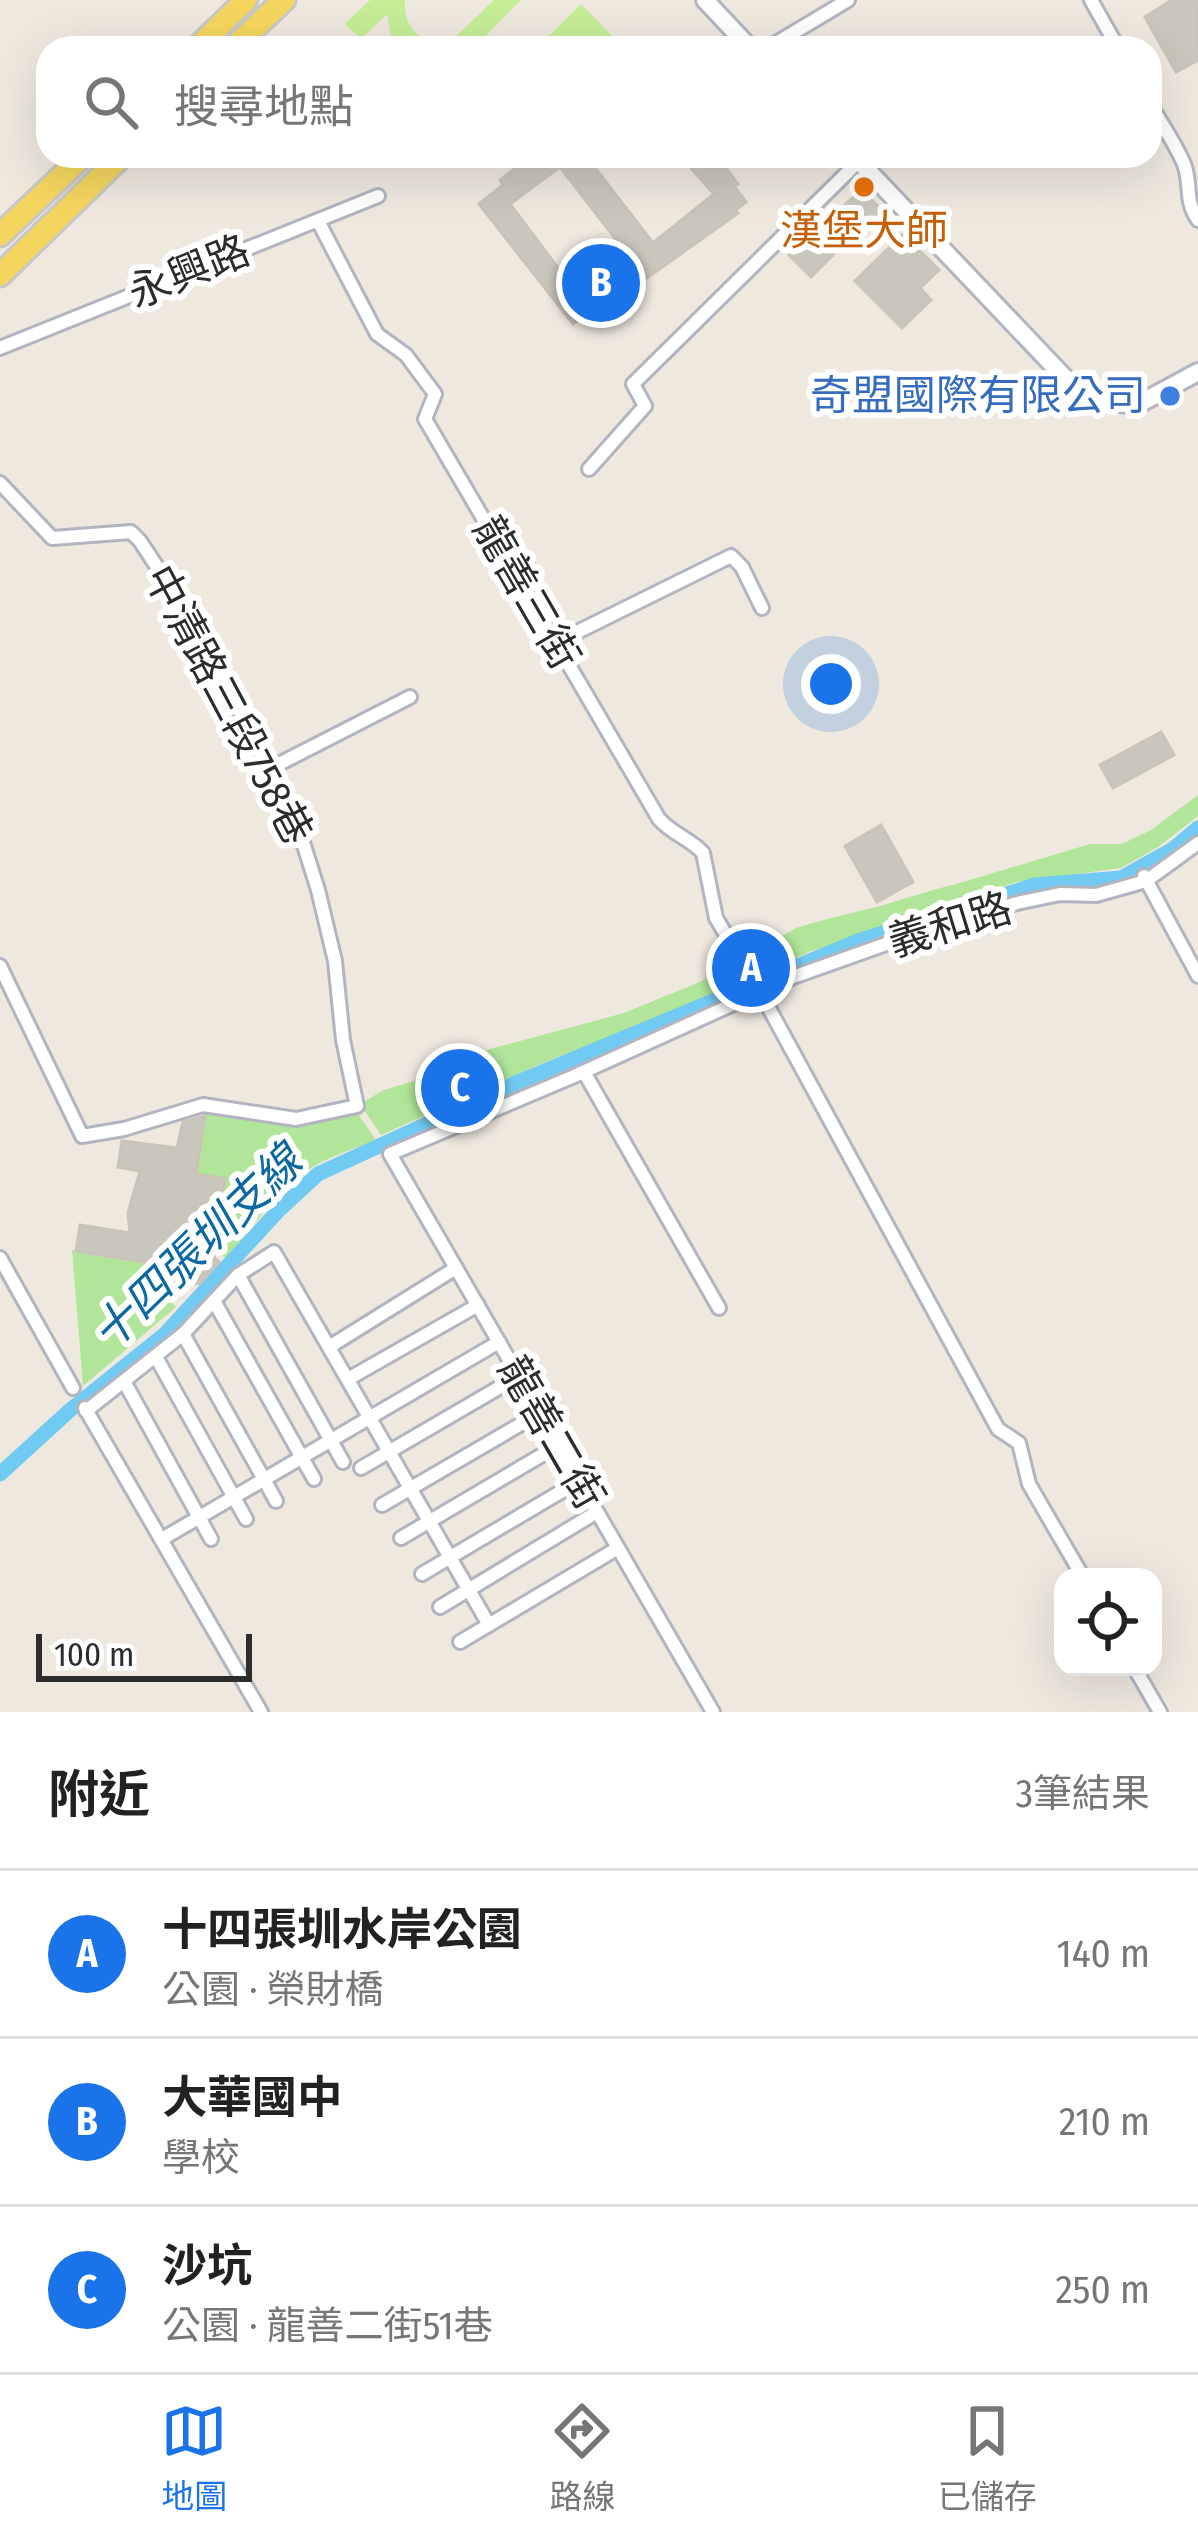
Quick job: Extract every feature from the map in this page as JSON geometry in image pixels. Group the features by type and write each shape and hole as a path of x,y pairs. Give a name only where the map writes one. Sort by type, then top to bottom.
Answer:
{"main road":[{"path":"209,36 246,0"},
{"path":"246,36 284,0"},
{"path":"0,235 70,168"},
{"path":"0,275 110,168"}],"street":[{"path":"705,0 739,36"},
{"path":"788,36 848,0"},
{"path":"1091,0 1111,36"},
{"path":"1162,125 1184,163 1188,201 1198,220"},
{"path":"589,470 645,406 633,384 846,168"},
{"path":"866,168 1084,398 1137,405 1198,372"},
{"name":"永興路","path":"0,347 378,196"},
{"name":"龍善三街","path":"318,220 377,334 406,355 436,394 424,419 659,819 703,854 716,918 760,991"},
{"name":"中清路三段758巷","path":"0,483 52,538 131,532 229,690 295,817 318,890 335,961 343,1040 357,1106 296,1119 203,1105 124,1129 82,1136 0,966"},
{"path":"555,644 731,556 742,567 762,608"},
{"path":"269,769 410,697"},
{"name":"義和路","path":"390,1154 793,977 1017,903 1060,894 1096,895 1144,878 1198,843"},
{"path":"1144,878 1198,976"},
{"path":"760,991 998,1429 1019,1443 1029,1484 1078,1568"},
{"path":"584,1072 719,1308"},
{"name":"龍善二街","path":"390,1154 712,1712"},
{"path":"261,1712 85,1409 125,1383 183,1334 238,1275 274,1252 490,1625"},
{"path":"0,1258 73,1388"},
{"path":"329,1347 456,1268"},
{"path":"238,1275 343,1462"},
{"path":"214,1301 314,1479"},
{"path":"348,1379 478,1305"},
{"path":"183,1334 275,1501"},
{"path":"161,1539 499,1342"},
{"path":"156,1357 246,1519"},
{"path":"361,1468 519,1376"},
{"path":"125,1383 212,1539"},
{"path":"382,1504 540,1413"},
{"path":"401,1538 559,1445"},
{"path":"422,1574 579,1481"},
{"path":"440,1607 597,1512"},
{"path":"460,1642 618,1548"},
{"path":"1139,1676 1160,1712"}],"green space":[{"path":"370,0 405,0 407,19 420,36 392,36 387,14 364,36 345,24"},
{"path":"494,0 521,0 486,36 456,36"},
{"path":"581,4 612,36 549,36"},
{"path":"1198,795 1198,816 1121,868 1016,882 811,951 381,1135 360,1104 490,1049 624,1013 700,982 796,928 1090,844 1122,844 1151,830"},
{"path":"204,1109 297,1123 356,1111 376,1140 305,1172 226,1259 216,1247 225,1179 196,1174"},
{"path":"72,1250 157,1264 156,1278 180,1282 166,1295 176,1307 83,1386"}],"building":[{"path":"1172,0 1198,0 1198,60 1176,72 1162,47 1162,36 1156,36 1145,17"},
{"path":"516,168 559,168 510,204 580,297 631,259 561,168 595,168 653,243 714,194 691,168 726,168 746,202 738,213 598,313 590,311 573,324 479,204 503,185 500,180"},
{"path":"858,193 865,193 884,213 811,277 789,255"},
{"path":"903,234 939,270 920,288 931,300 902,328 855,281"},
{"path":"1161,732 1174,755 1113,788 1100,765"},
{"path":"881,825 913,882 877,902 845,846"},
{"path":"205,1116 196,1174 225,1179 214,1258 219,1262 199,1284 156,1278 157,1264 76,1251 80,1225 130,1233 128,1213 140,1171 118,1167 122,1141 177,1148 183,1122"}],"waterway":[{"name":"十四張圳支線","path":"0,1474 165,1334 318,1174 518,1082 858,941 1035,885 1121,878 1173,849 1198,828"}],"place":[{"name":"漢堡大師","path":"864,187"},
{"name":"大華國中","path":"601,283"},
{"name":"奇盟國際有限公司","path":"1170,396"},
{"name":"十四張圳水岸公園","path":"751,968"},
{"name":"沙坑","path":"460,1088"}]}
